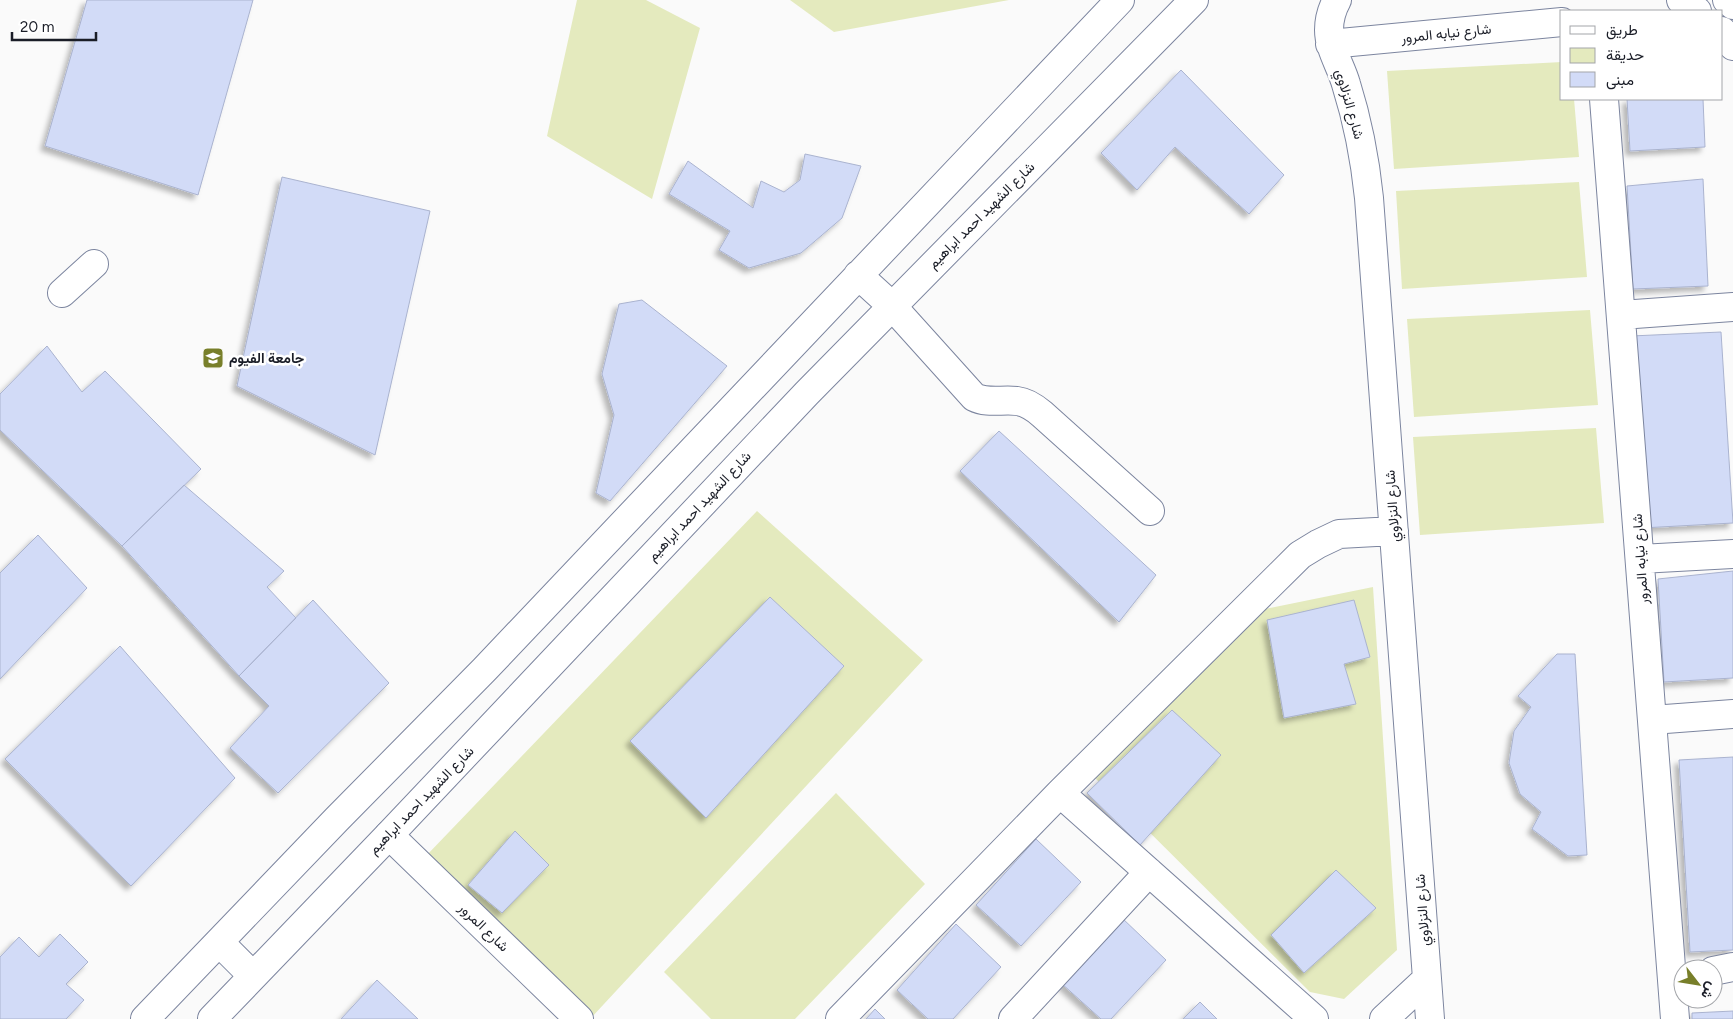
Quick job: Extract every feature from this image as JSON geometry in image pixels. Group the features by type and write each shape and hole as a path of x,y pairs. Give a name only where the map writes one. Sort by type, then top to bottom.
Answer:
{"street":[{"path":"145,1019 337,819 484,670 1120,0"},
{"name":"شارع الشهيد احمد ابراهيم","path":"212,1019 389,835 807,393 1194,0"},
{"name":"شارع النزلاوي","path":"1337,0 1331,12 1330,44 1345,81 1356,119 1365,158 1369,198 1430,1019"},
{"path":"1681,0 1696,10"},
{"path":"1728,0 1733,5"},
{"name":"شارع نيابه المرور","path":"1330,44 1560,22"},
{"path":"1723,32 1733,46"},
{"name":"شارع نيابه المرور","path":"1604,100 1652,720 1676,959"},
{"path":"62,293 94,264"},
{"path":"858,275 892,306 974,397 982,401 1018,401 1032,407 1150,511"},
{"path":"1621,315 1733,307"},
{"path":"840,1019 1060,793 1300,556 1318,544 1339,534 1394,531"},
{"path":"1640,560 1733,554"},
{"path":"1652,720 1733,714"},
{"path":"1060,793 1314,1019"},
{"name":"شارع المرور","path":"389,835 579,1019"},
{"path":"1013,1019 1149,872"},
{"path":"219,942 253,976"},
{"path":"1384,1019 1427,979"}],"green space":[{"path":"577,0 646,0 700,28 652,199 547,136"},
{"path":"790,0 1009,0 834,32"},
{"path":"1560,62 1560,100 1574,100 1579,157 1394,169 1387,71"},
{"path":"1579,182 1587,277 1402,289 1396,191"},
{"path":"1590,310 1598,405 1414,417 1407,319"},
{"path":"1596,428 1604,523 1420,535 1413,437"},
{"path":"757,511 923,660 591,1018 425,857"},
{"path":"1373,587 1397,950 1344,999 1310,992 1088,771 1250,612"},
{"path":"836,793 925,884 795,1019 711,1019 664,972"}],"building":[{"path":"87,0 253,0 198,195 45,146"},
{"path":"1181,70 1284,175 1249,214 1175,147 1137,190 1101,153"},
{"path":"1627,100 1703,100 1705,147 1630,151"},
{"path":"805,154 861,166 842,218 801,253 749,268 719,250 730,231 669,194 688,161 753,208 761,181 784,192 800,180"},
{"path":"282,177 430,211 375,455 237,386"},
{"path":"1703,179 1708,286 1633,289 1627,186"},
{"path":"642,300 727,366 610,501 596,493 614,415 602,374 619,304"},
{"path":"1721,332 1733,523 1642,528 1631,336"},
{"path":"47,346 82,392 105,371 201,469 122,546 0,430 0,394"},
{"path":"999,431 1156,575 1119,622 960,471"},
{"path":"184,485 284,571 267,587 296,618 239,676 122,546"},
{"path":"38,535 87,588 0,679 0,573"},
{"path":"1733,571 1733,678 1664,682 1658,579"},
{"path":"770,597 844,666 706,818 630,741"},
{"path":"313,600 389,683 278,793 230,748 269,706 239,676"},
{"path":"1354,600 1370,657 1344,664 1356,704 1284,718 1267,620"},
{"path":"120,646 235,778 131,886 5,759"},
{"path":"1557,654 1575,654 1587,855 1568,856 1532,829 1541,812 1520,794 1509,763 1514,731 1531,707 1518,696"},
{"path":"1172,710 1221,755 1140,845 1087,793"},
{"path":"1733,757 1733,950 1690,952 1679,760"},
{"path":"515,831 549,865 502,913 468,885"},
{"path":"1036,839 1081,882 1021,946 976,905"},
{"path":"1336,870 1376,908 1304,973 1271,935"},
{"path":"1121,917 1166,960 1111,1019 1101,1019 1061,983"},
{"path":"956,924 1001,967 953,1019 928,1019 897,990"},
{"path":"60,934 88,962 66,984 84,1000 66,1019 0,1019 0,957 19,937 39,957"},
{"path":"377,980 418,1019 341,1019"},
{"path":"1200,1002 1217,1019 1183,1019"},
{"path":"875,1009 885,1019 866,1019"},
{"path":"1733,1011 1733,1019 1692,1019 1692,1013"}],"place":[{"name":"جامعة الفيوم","path":"213,358"}]}
